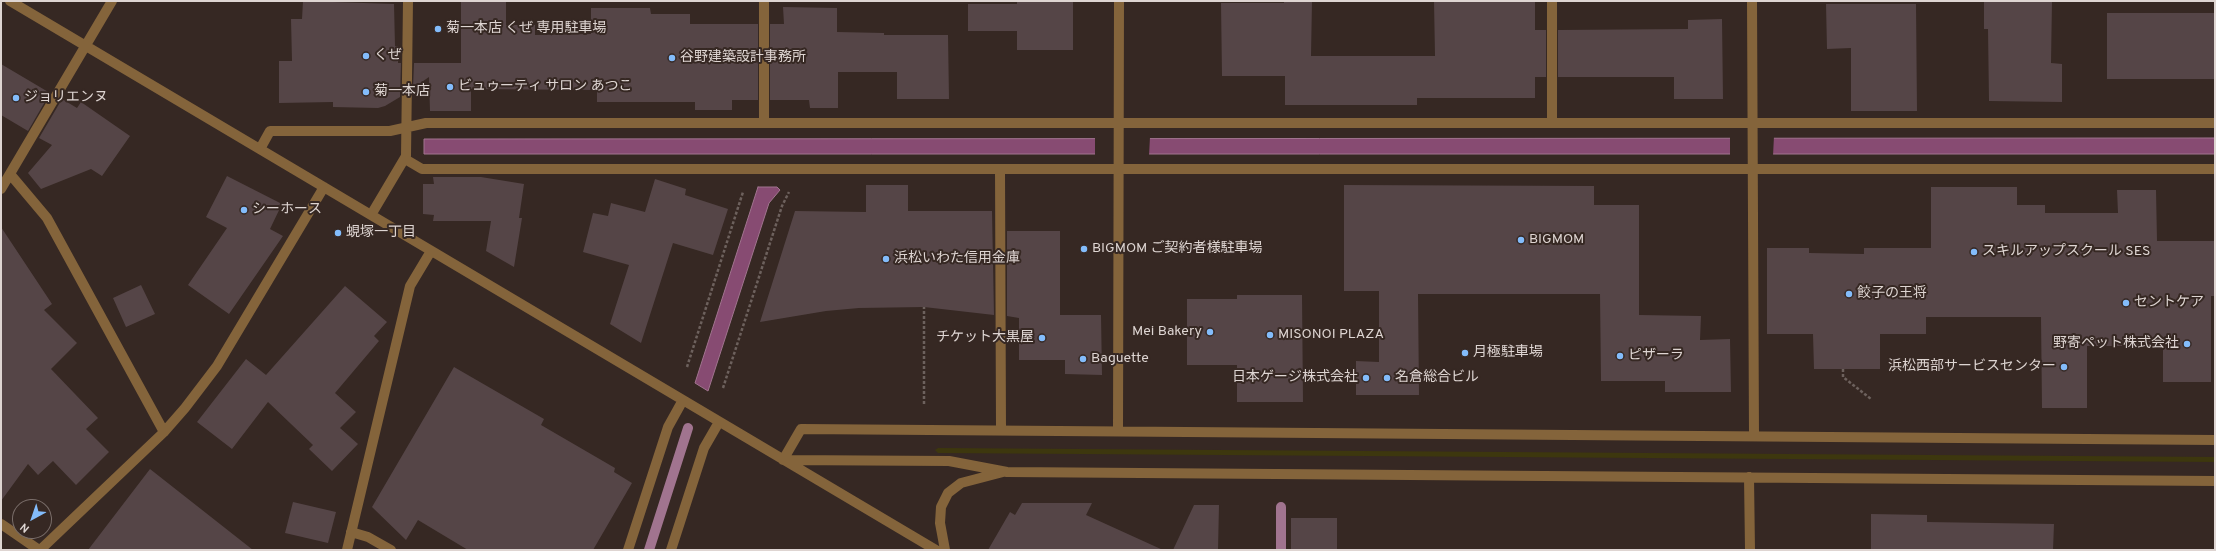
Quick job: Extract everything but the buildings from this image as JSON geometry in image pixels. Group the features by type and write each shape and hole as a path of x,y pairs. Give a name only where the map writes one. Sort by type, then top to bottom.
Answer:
{"street":[{"path":"10,1 936,550"},
{"path":"1,189 112,1"},
{"path":"371,215 406,156 408,1"},
{"path":"764,1 764,123"},
{"path":"1118,431 1119,1"},
{"path":"1552,1 1552,123"},
{"path":"1752,1 1754,436"},
{"path":"260,149 270,132 390,131 426,123 2215,123"},
{"path":"404,159 422,169 2215,169"},
{"path":"1000,169 1001,430"},
{"path":"10,174 47,218 164,432"},
{"path":"1,524 39,550 164,432 185,408 217,366 324,187"},
{"path":"347,550 410,286 431,251"},
{"path":"628,550 668,427 683,400"},
{"path":"671,550 704,448 719,422"},
{"path":"783,460 801,429 2215,440"},
{"path":"783,460 949,461 1007,472 2215,481"},
{"path":"945,550 940,523 941,507 948,493 961,483 1007,472"},
{"path":"1749,477 1750,550"},
{"path":"351,532 368,536 391,550"}],"path":[{"path":"723,388 782,206 792,187 791,169"},
{"path":"686,367 745,187 744,170"},
{"path":"924,307 924,404"},
{"path":"1843,369 1843,378 1871,399"}],"shaded area":[{"path":"2215,138 2215,154 424,154 424,139"},
{"path":"758,187 777,187 780,190 769,203 708,391 695,383"},
{"path":"938,448 2215,457 2215,462 938,453 935,450"}],"pier":[{"path":"1730,136 1774,136 1773,156 1730,156"},
{"path":"1095,137 1150,137 1149,156 1095,156"}],"waterway":[{"path":"649,550 688,428"},
{"path":"1281,507 1281,550"}],"place":[{"name":"菊一本店 くぜ 専用駐車場","path":"438,29"},
{"name":"くぜ","path":"366,56"},
{"name":"谷野建築設計事務所","path":"672,58"},
{"name":"ビュゥーティ サロン あつこ","path":"450,87"},
{"name":"菊一本店","path":"366,92"},
{"name":"ジョリエンヌ","path":"16,98"},
{"name":"シーホース","path":"244,210"},
{"name":"蜆塚一丁目","path":"338,233"},
{"name":"BIGMOM","path":"1521,240"},
{"name":"BIGMOM ご契約者様駐車場","path":"1084,249"},
{"name":"スキルアップスクール SES","path":"1974,252"},
{"name":"浜松いわた信用金庫","path":"886,259"},
{"name":"餃子の王将","path":"1849,294"},
{"name":"セントケア","path":"2126,303"},
{"name":"Mei Bakery","path":"1210,332"},
{"name":"MISONOI PLAZA","path":"1270,335"},
{"name":"チケット大黒屋","path":"1042,338"},
{"name":"野寄ペット株式会社","path":"2187,344"},
{"name":"月極駐車場","path":"1465,353"},
{"name":"ピザーラ","path":"1620,356"},
{"name":"Baguette","path":"1083,359"},
{"name":"浜松西部サービスセンター","path":"2064,367"},
{"name":"日本ゲージ株式会社","path":"1366,378"},
{"name":"名倉総合ビル","path":"1387,378"}]}
